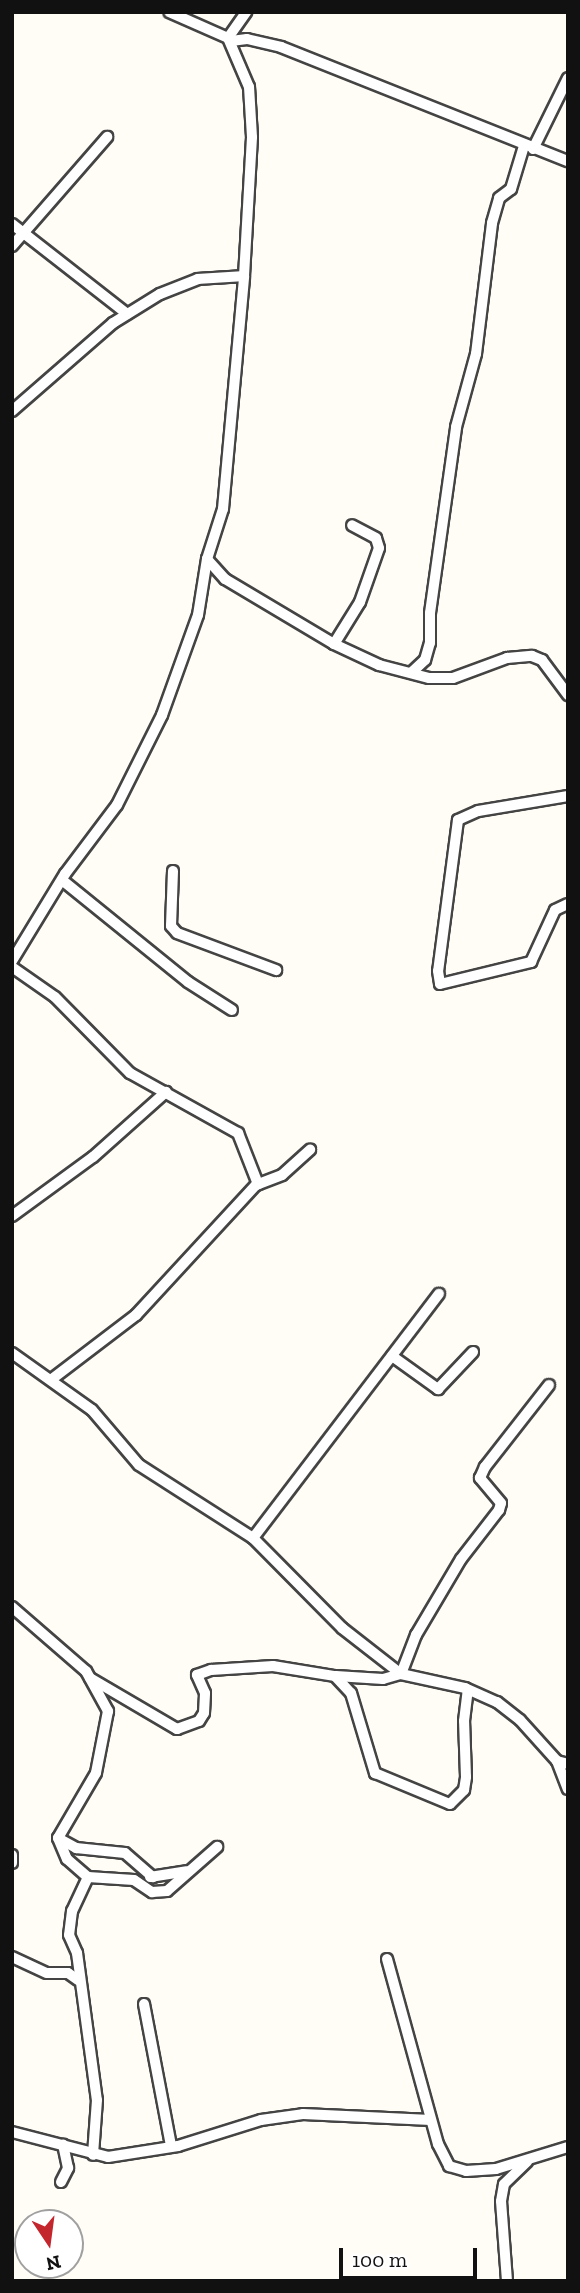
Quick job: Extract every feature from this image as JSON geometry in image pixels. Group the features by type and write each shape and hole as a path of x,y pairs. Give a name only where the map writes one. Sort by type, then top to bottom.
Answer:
{"street":[{"path":"169,12 230,40 247,39 281,47 568,161"},
{"path":"230,40 246,12"},
{"path":"12,961 62,880 117,805 174,688 198,615 207,559 223,509 244,276 252,114 245,71 230,40"},
{"path":"412,672 425,660 430,643 430,613 456,427 476,354 492,223 499,198 511,189 528,147 568,78"},
{"path":"12,246 107,137"},
{"path":"12,224 127,314"},
{"path":"12,411 127,314 160,294 198,279 244,276"},
{"path":"334,644 360,602 379,548 376,538 352,525"},
{"path":"207,559 225,579 334,644 379,665 453,678 507,658 532,656 542,660 568,695"},
{"path":"568,796 478,811 458,820 438,971 440,984 531,962 555,910 568,904"},
{"path":"173,871 171,926 177,933 276,970"},
{"path":"62,880 188,982 232,1010"},
{"path":"12,967 55,997 113,1060 237,1133 258,1184"},
{"path":"12,1216 93,1157 166,1093"},
{"path":"52,1379 136,1315 258,1184 282,1175 310,1150"},
{"path":"253,1538 439,1294"},
{"path":"392,1356 438,1389 473,1352"},
{"path":"12,1353 92,1410 139,1465 253,1538 342,1628 401,1674 468,1690 497,1702 520,1720 562,1763 568,1789"},
{"path":"401,1674 416,1634 461,1559 499,1510 500,1503 480,1478 485,1467 550,1385"},
{"path":"12,1607 90,1678 177,1729 199,1721 204,1713 205,1693 197,1675 211,1670 273,1666 335,1676 383,1679 401,1674"},
{"path":"335,1676 351,1693 374,1773 450,1804 464,1790 464,1721 468,1690"},
{"path":"90,1678 108,1711"},
{"path":"58,1838 96,1773 108,1711 119,1695"},
{"path":"58,1838 76,1848 125,1853 153,1877"},
{"path":"58,1838 67,1859 88,1877 134,1880 187,1871"},
{"path":"134,1880 152,1892 167,1891 217,1847"},
{"path":"12,1855 12,1863"},
{"path":"88,1877 72,1911 69,1936 77,1953 78,1980 97,2100 93,2154"},
{"path":"12,1957 37,1970 68,1973 78,1980"},
{"path":"387,1959 431,2120 445,2161 455,2169 496,2169 528,2162 568,2147"},
{"path":"144,2004 171,2145"},
{"path":"12,2132 108,2157 206,2140 261,2120 303,2114 431,2120"},
{"path":"61,2182 68,2168 63,2145"},
{"path":"507,2281 501,2201 504,2184 528,2162"}]}
